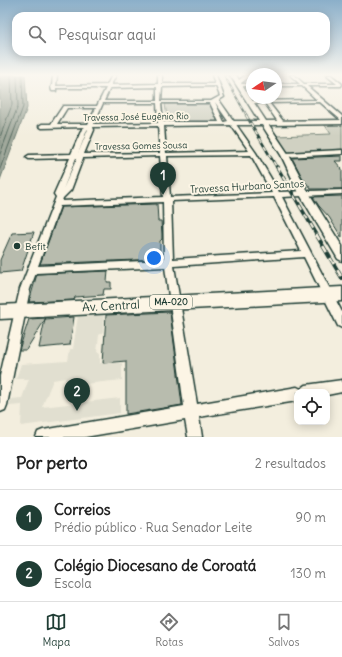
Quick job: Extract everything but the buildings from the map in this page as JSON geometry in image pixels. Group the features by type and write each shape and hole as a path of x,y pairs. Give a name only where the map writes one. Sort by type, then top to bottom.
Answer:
{"main road":[{"name":"Av. Central","path":"0,312 335,294"}],"street":[{"path":"0,405 19,311 32,270 59,200 66,190 76,156 91,130 90,126 105,95"},
{"path":"159,95 167,200 169,263 195,437"},
{"path":"52,126 63,108 159,102 214,101 222,97 221,95"},
{"path":"314,95 342,120"},
{"path":"282,101 319,100"},
{"path":"282,101 319,100"},
{"path":"214,101 253,153 277,195 307,254 335,294 342,323"},
{"path":"214,101 222,124"},
{"path":"253,104 262,122 285,155 304,193 340,251"},
{"path":"267,104 280,121"},
{"path":"262,122 342,120"},
{"path":"231,123 342,120"},
{"name":"Travessa José Eugênio Rio","path":"42,126 231,123"},
{"path":"285,155 342,152"},
{"name":"Travessa Gomes Sousa","path":"29,157 253,153"},
{"name":"Travessa Hurbano Santos","path":"59,200 167,200 342,192"},
{"path":"32,270 307,254"},
{"path":"324,389 342,386"},
{"path":"43,437 294,395"}],"shaded area":[{"path":"211,103 218,122 168,123 165,104"},
{"path":"339,123 342,125 342,150 288,154 277,136 331,134 324,124"},
{"path":"104,314 103,332 99,335 97,352 100,353 100,363 122,363 122,380 65,386 65,378 53,380 42,407 120,398 120,413 21,426 22,405 9,406 11,399 22,398 29,379 16,379 21,364 68,361 70,349 73,349 78,316"}],"water":[{"path":"0,95 26,95 27,108 0,180"}],"railway":[{"path":"235,95 247,116"},
{"path":"246,115 277,168"},
{"path":"277,167 317,235"},
{"path":"316,234 342,278"}],"place":[{"name":"Correios","path":"163,195"},
{"name":"Befit","path":"17,246"},
{"name":"Colégio Diocesano de Coroatá","path":"77,411"}]}
